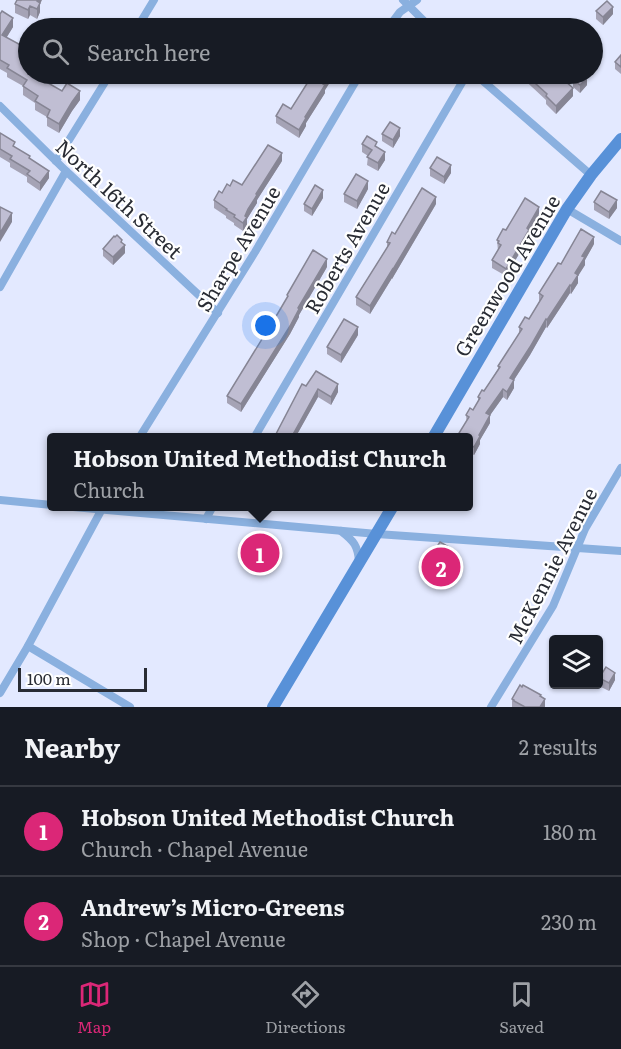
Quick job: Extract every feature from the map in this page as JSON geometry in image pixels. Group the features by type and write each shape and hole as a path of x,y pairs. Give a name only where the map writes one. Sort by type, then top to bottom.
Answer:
{"street":[{"path":"142,18 153,0"},
{"path":"396,18 406,3 417,0"},
{"path":"406,3 421,18"},
{"path":"56,161 104,84"},
{"name":"Sharpe Avenue","path":"142,433 218,313 354,84"},
{"name":"Roberts Avenue","path":"257,433 461,84"},
{"path":"486,84 591,175"},
{"name":"North 16th Street","path":"0,106 218,313"},
{"name":"Greenwood Avenue","path":"436,433 567,209 621,139"},
{"path":"0,287 66,171"},
{"path":"567,209 621,241"},
{"name":"McKennie Avenue","path":"491,707 553,606 585,528 621,468"},
{"path":"0,500 47,506"},
{"path":"0,693 28,646 100,511"},
{"path":"130,511 376,534 621,551"},
{"path":"206,519 211,511"},
{"path":"273,707 390,511"},
{"path":"341,531 356,545 359,563"},
{"path":"28,646 130,707"}],"building":[{"path":"17,0 37,0 40,3 37,9 30,6 28,10 15,4"},
{"path":"607,1 613,7 603,17 596,11"},
{"path":"2,11 13,18 2,35 18,44 18,75 7,68 9,65 0,60 0,14"},
{"path":"621,55 621,67 615,62"},
{"path":"24,84 50,84 62,91 69,84 80,91 59,124 47,117 50,110 35,101 38,96 23,86"},
{"path":"307,84 325,85 299,130 276,116 283,104 291,109"},
{"path":"536,84 568,84 573,88 556,106 546,96 547,94"},
{"path":"390,122 400,128 393,140 382,134"},
{"path":"0,133 15,142 13,146 49,171 40,183 27,174 30,171 10,159 12,156 0,149"},
{"path":"367,136 377,142 375,146 385,152 378,163 367,157 372,150 362,144"},
{"path":"268,145 282,153 256,194 243,223 214,200 219,191 222,193 227,184 230,186 233,180 242,185"},
{"path":"437,157 451,165 444,177 430,168"},
{"path":"356,174 368,181 357,201 344,194"},
{"path":"315,185 323,190 312,209 304,204"},
{"path":"422,188 436,197 370,306 356,297 390,243 387,242 392,232 395,234"},
{"path":"601,191 617,200 609,212 594,202"},
{"path":"525,198 539,207 527,228 529,230 506,269 492,260 501,245 497,240 503,229 506,230"},
{"path":"0,207 12,213 0,233"},
{"path":"581,229 594,237 582,256 585,257 575,273 578,275 546,319 510,378 514,380 507,392 503,389 486,413 490,415 474,447 473,433 459,433 469,417 466,415 470,408 473,410 482,390 484,391 500,367 498,366 522,329 519,327 525,317 529,319 543,296 539,293 558,263 561,264"},
{"path":"117,235 125,245 113,257 103,249"},
{"path":"313,250 327,259 290,326 241,404 227,396 278,313"},
{"path":"344,319 358,327 341,355 327,347"},
{"path":"316,371 338,384 331,397 318,389 294,433 277,433 302,384 306,386"},
{"path":"440,542 454,550 441,569 427,562"},
{"path":"606,667 615,673 609,683 603,680 603,672"},
{"path":"520,685 545,699 540,707 525,707 512,699"}],"place":[{"name":"Hobson United Methodist Church","path":"260,553"},
{"name":"Andrew’s Micro-Greens","path":"441,567"}]}
